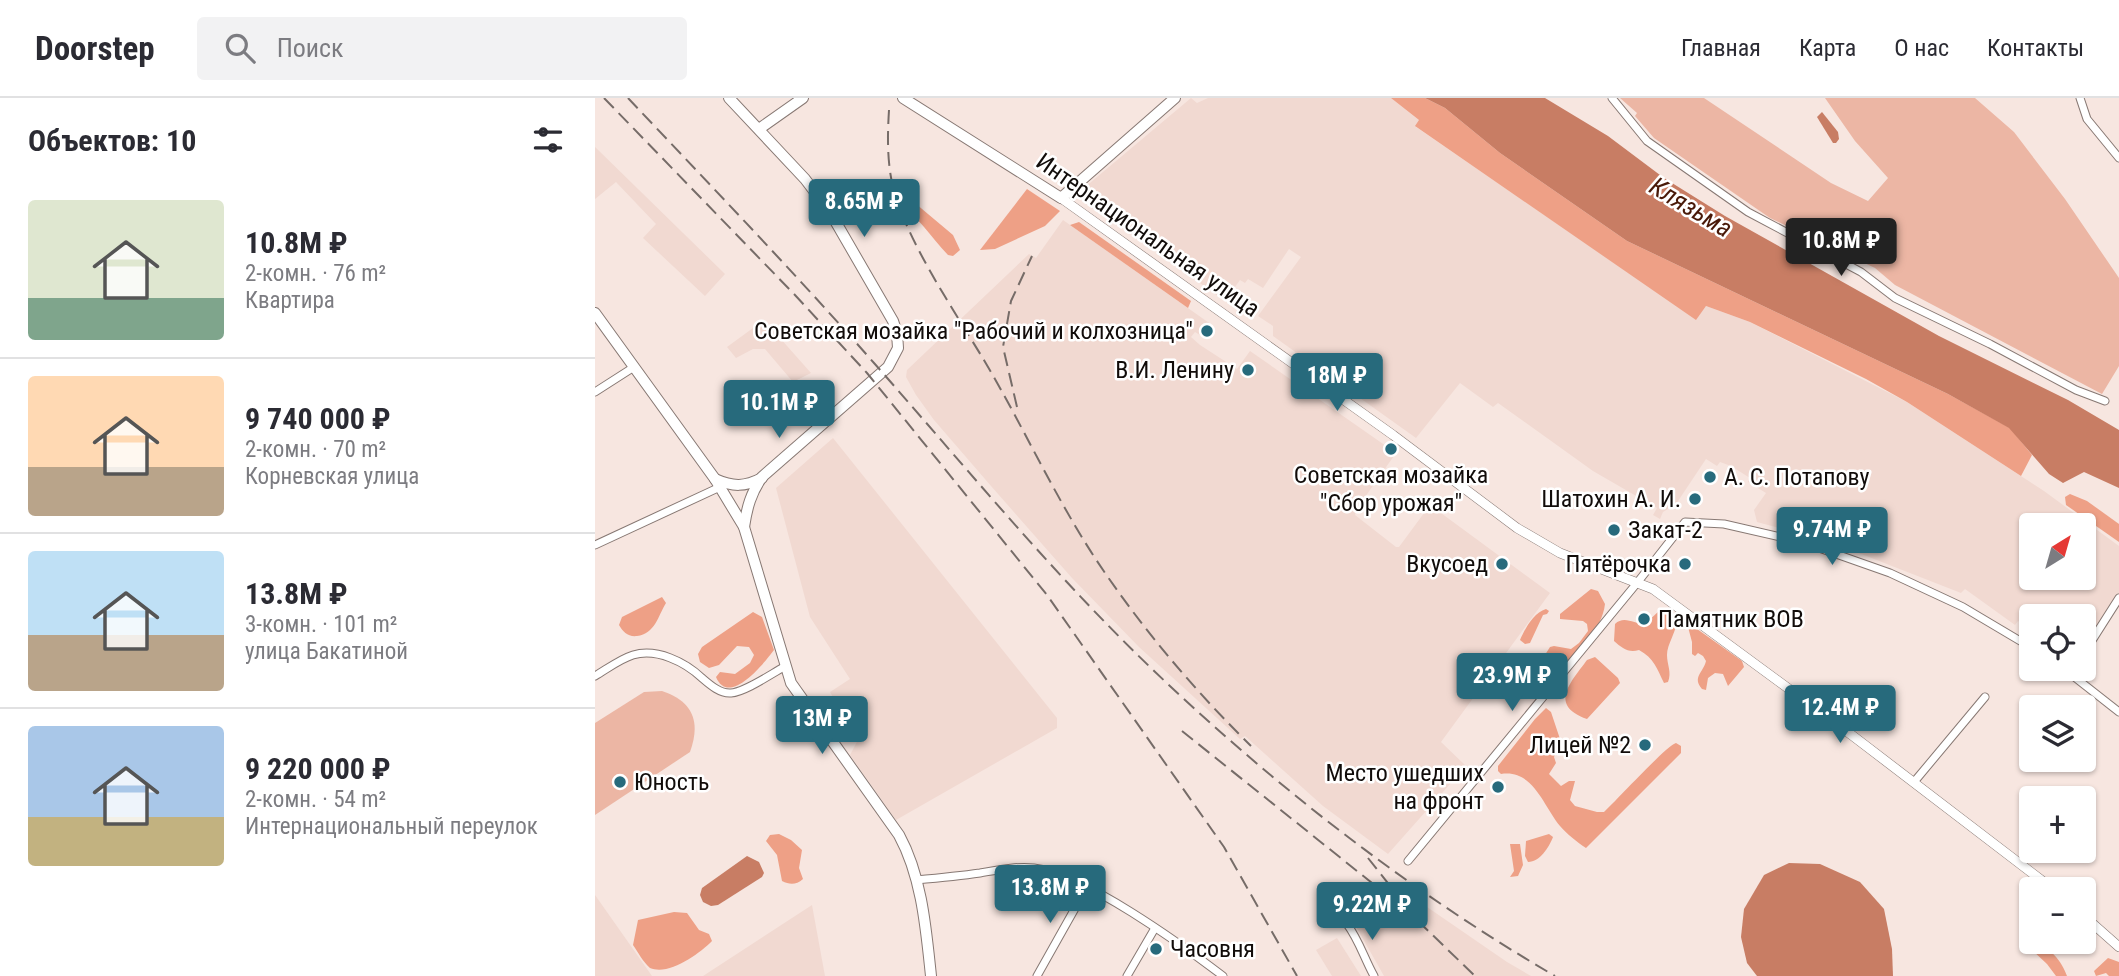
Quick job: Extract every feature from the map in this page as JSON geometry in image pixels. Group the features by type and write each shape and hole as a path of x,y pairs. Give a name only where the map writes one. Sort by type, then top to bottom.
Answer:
{"main road":[{"path":"717,483 738,486 762,477 888,367 898,348 897,333 887,307 830,212 805,179 729,98"},
{"path":"759,129 803,98"},
{"name":"Интернациональная улица","path":"903,98 1061,198"},
{"path":"1061,198 1175,98"},
{"path":"595,313 717,483 744,527 784,667 798,696 899,835 909,857 916,880 931,976"},
{"path":"744,527 747,506 762,477"}],"street":[{"path":"1612,98 1647,141 1748,212 1860,272 1895,298 2076,390 2105,401"},
{"path":"2080,98 2087,119 2119,158"},
{"name":"Интернациональная улица","path":"1061,198 1393,435 1517,528 1560,554 1653,589 2037,877"},
{"path":"595,392 634,367"},
{"path":"595,545 717,483"},
{"path":"1408,861 1685,522 1724,524 1802,542 1890,573 1963,607 2019,640"},
{"path":"2096,634 2119,598"},
{"path":"595,676 631,655 643,653 666,656 680,662 720,690 731,693 784,667"},
{"path":"2082,681 2119,712"},
{"path":"1914,782 1985,697"},
{"path":"916,880 1034,868 1054,873 1087,887 1155,928 1223,976"},
{"path":"1037,976 1087,887"},
{"path":"1347,924 1356,936 1361,955 1374,976"},
{"path":"2096,927 2119,947"},
{"path":"1127,976 1155,928"}],"shaded area":[{"path":"1191,98 1197,103 1208,98 1391,98 1420,121 1416,127 1696,319 1706,306 1750,322 1907,402 2074,513 2019,513 2019,590 2097,590 2097,530 2119,546 2119,594 2096,629 2096,604 2019,604 2019,622 2015,625 1965,589 1961,593 1805,532 1801,534 1757,522 1754,510 1766,493 1748,482 1750,478 1731,466 1720,462 1717,466 1706,459 1676,504 1663,512 1660,519 1653,515 1657,508 1593,471 1498,403 1493,407 1460,383 1416,438 1273,336 1273,326 1258,316 1301,257 1289,249 1263,288 1248,279 1245,283 1240,280 1225,301 1186,273 1187,269 1180,264 1178,266 1095,210 1097,206 1088,201 1086,204 1082,201 1084,198 1078,193"},
{"path":"1391,98 1425,98 1445,108 1500,153 1627,241 1948,394 2010,428 2032,455 2021,476 1907,402 1750,322 1706,306 1696,320 1415,126 1419,120"},
{"path":"1620,98 1704,98 1831,183 1868,201 1888,178 1855,141 1825,98 1975,98 2014,132 2065,199 2119,278 2119,366 2102,394 1895,285 1875,268 1770,218 1654,138 1635,116 1637,113"},
{"path":"595,147 725,274 705,296 643,238 656,224 616,182 595,199"},
{"path":"1027,189 1060,211 1045,226 995,249 980,250"},
{"path":"903,193 953,235 960,250 953,256 948,255 910,212"},
{"path":"1063,220 1212,325 1203,337 1195,332 1191,337 1200,345 1237,369 1250,351 1396,453 1365,497 1358,500 1355,515 1396,547 1399,547 1430,505 1550,593 1441,742 1466,766 1388,854 1323,806 1245,736 1240,739 1139,647 1072,578 934,420 906,377 907,370 1029,254 1036,258"},
{"path":"1079,222 1191,301 1188,308 1070,225"},
{"path":"764,320 811,373 793,382 765,349 753,349 736,358 727,347"},
{"path":"833,438 1057,718 1057,728 896,820 850,755 860,736 853,724 844,729 832,710 838,706 830,692 850,679 810,617 776,488"},
{"path":"2070,494 2087,501 2119,524 2119,542 2097,527 2097,513 2077,513 2066,505 2065,497"},
{"path":"1591,589 1598,591 1605,604 1599,623 1559,671 1551,669 1543,658 1550,647 1571,649 1588,631 1587,624 1583,621 1560,619 1560,614"},
{"path":"662,597 666,603 648,632 634,636 622,630 619,625 622,617"},
{"path":"1546,609 1549,611 1543,615 1530,643 1525,644 1520,640 1527,626 1537,614"},
{"path":"1659,611 1672,616 1676,623 1667,651 1669,678 1668,682 1664,683 1655,664 1648,657 1639,650 1625,649 1614,641 1615,624 1618,621 1645,624"},
{"path":"753,612 762,617 774,650 747,680 729,688 722,685 716,677 720,672 735,674 750,663 754,655 749,647 737,646 719,665 709,668 700,662 698,654 702,647"},
{"path":"1690,624 1742,661 1744,667 1728,686 1723,674 1715,673 1708,678 1706,690 1699,685 1698,678 1706,661 1698,653 1695,656 1692,654 1688,627"},
{"path":"1595,657 1620,683 1587,719 1568,707 1566,692 1587,660"},
{"name":"Юность","path":"662,691 681,701 692,714 695,731 690,752 595,815 595,723 644,692"},
{"path":"1546,708 1551,712 1561,742 1554,757 1556,763 1549,774 1561,786 1575,781 1570,800 1575,806 1604,812 1671,746 1676,743 1681,746 1681,753 1586,848 1560,826 1529,783 1521,777 1501,774 1498,771 1498,766"},
{"path":"779,834 802,850 799,868 803,879 795,883 782,881 777,855 766,841 770,835"},
{"path":"1549,834 1553,837 1540,857 1528,862 1525,856 1526,841"},
{"path":"1510,844 1520,844 1523,865 1518,876 1510,877 1514,871"},
{"path":"1398,887 1531,976 1384,976 1354,923"},
{"path":"595,895 652,976 595,976"},
{"path":"812,905 825,976 703,976"},
{"path":"674,912 687,913 699,930 709,934 712,941 700,952 675,966 658,970 650,968 633,945 638,920"},
{"path":"1337,938 1361,976 1332,976 1316,950"},
{"path":"2036,954 2053,954 2067,976 2056,976"},
{"path":"2108,958 2119,962 2119,976 2109,976 2106,973 2096,976 2094,971"}],"water":[{"name":"Клязьма","path":"1425,98 1545,98 1608,136 1664,178 1725,216 1939,336 2068,400 2119,430 2119,488 2084,472 2063,483 2049,474 2009,428 1948,394 1627,241 1500,153 1445,108"},
{"path":"1822,112 1838,132 1839,139 1836,143 1833,143 1817,117"},
{"path":"747,856 759,862 764,873 762,877 718,905 711,906 703,902 700,895 702,888"},
{"path":"1789,863 1820,864 1860,882 1884,909 1892,949 1893,976 1757,976 1747,963 1741,937 1744,909 1764,875"}],"railway":[{"path":"604,98 867,373 1047,595 1224,847 1297,976"},
{"path":"628,98 844,329 1044,557 1151,668 1245,753 1344,834 1447,908 1555,976"},
{"path":"889,110 888,146 894,193 928,268 991,372 1095,558 1149,632 1208,702 1251,746"},
{"path":"1017,407 1003,347 1011,301 1032,256"},
{"path":"1182,731 1423,927"},
{"path":"1368,858 1398,896"},
{"path":"1418,921 1475,976"}],"place":[{"name":"Советская мозайка \"Рабочий и колхозница\"","path":"1207,331"},
{"name":"В.И. Ленину","path":"1248,370"},
{"name":"Советская мозайка \"Сбор урожая\"","path":"1391,449"},
{"name":"А. С. Потапову","path":"1710,477"},
{"name":"Шатохин А. И.","path":"1695,499"},
{"name":"Закат-2","path":"1614,530"},
{"name":"Вкусоед","path":"1502,564"},
{"name":"Пятёрочка","path":"1685,564"},
{"name":"Памятник ВОВ","path":"1644,619"},
{"name":"Лицей №2","path":"1645,745"},
{"name":"Юность","path":"620,782"},
{"name":"Место ушедших на фронт","path":"1498,787"},
{"name":"Часовня","path":"1156,949"}]}
